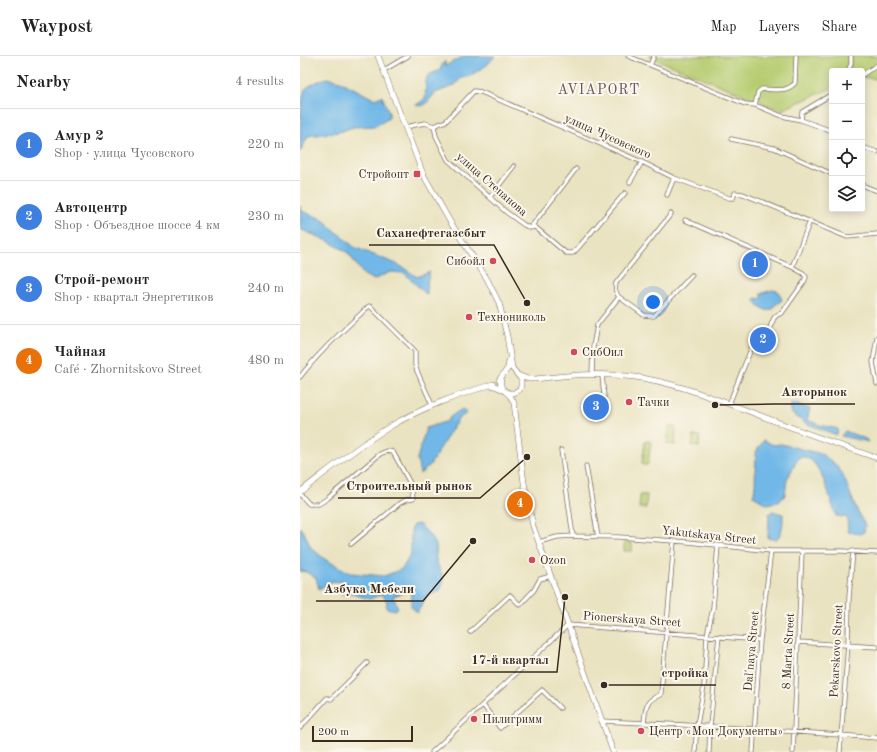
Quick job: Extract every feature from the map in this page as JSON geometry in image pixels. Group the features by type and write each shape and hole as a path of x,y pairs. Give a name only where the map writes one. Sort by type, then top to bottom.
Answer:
{"main road":[{"path":"378,56 423,174 431,191 493,290 502,313 512,368 521,379 521,387 515,395 514,403"},
{"path":"300,493 366,442 392,425 432,405 461,394 498,383 508,368 509,355"},
{"path":"535,379 529,381 514,393 505,391 500,382 502,376 510,372 528,379 592,374 649,379 678,386 877,458"},
{"path":"490,385 497,386 511,395 514,403 529,513 613,752"}],"street":[{"path":"384,70 408,56"},
{"path":"628,56 745,104 755,105 782,116 801,120 829,130"},
{"path":"650,65 654,56"},
{"path":"755,105 758,92 762,89 786,90 791,88 795,83 796,56"},
{"path":"849,68 851,56"},
{"path":"865,73 877,65"},
{"name":"улица Чусовского","path":"434,126 446,120 474,91 481,92 642,162 674,178 729,198 733,198 735,193 743,194 847,237 877,234"},
{"path":"801,120 802,112 829,96"},
{"path":"405,127 425,123 434,126"},
{"name":"улица Степанова","path":"434,126 436,136 448,160 506,212 530,228 535,227 566,253 573,253 625,193"},
{"path":"731,139 774,148 829,173"},
{"path":"865,148 877,152"},
{"path":"630,182 642,162"},
{"path":"490,197 514,166"},
{"path":"530,228 576,169"},
{"path":"667,195 674,178"},
{"path":"865,186 877,191"},
{"path":"671,214 616,283 616,293 619,297 644,315 654,316 692,275"},
{"path":"685,220 804,272 806,276 804,282 782,313 777,314 769,330 761,331 753,344 729,404"},
{"path":"792,267 810,221"},
{"path":"592,374 593,347 597,325 619,297"},
{"path":"300,377 316,358 369,306 416,351 415,365 432,405"},
{"path":"877,338 873,362 877,384"},
{"path":"602,374 604,397"},
{"path":"561,450 573,536"},
{"path":"300,493 309,504 319,504 380,454 387,451 393,452 411,485 413,499 400,503 351,544"},
{"path":"586,466 598,537"},
{"name":"Yakutskaya Street","path":"539,542 557,537 619,536 674,540 771,551 877,552"},
{"path":"644,723 647,703 661,693 674,540"},
{"path":"695,752 697,725 704,686 707,635 713,608 718,545"},
{"name":"Dal'naya Street","path":"753,752 760,640 771,551"},
{"name":"8 Marta Street","path":"793,752 802,552"},
{"name":"Pekarskovo Street","path":"840,752 853,552"},
{"path":"470,632 510,595 520,605 534,590 540,579 551,576"},
{"name":"Pionerskaya Street","path":"432,752 568,625 760,640"},
{"path":"709,752 710,726 719,636"},
{"path":"798,642 877,647"},
{"path":"300,728 327,698 331,699 367,663"},
{"path":"483,705 500,728 542,690 560,708"},
{"path":"601,721 697,725 877,738"}],"green space":[{"path":"648,56 877,56 877,79 865,77 865,68 829,68 829,89 781,110"},
{"path":"669,426 676,427 675,445 667,444"},
{"path":"693,436 700,436 699,447 692,446"},
{"path":"645,441 650,441 651,443 648,464 643,465 642,463"},
{"path":"640,495 647,495 646,508 639,508"},
{"path":"624,542 632,543 632,551 624,551"}],"water":[{"path":"465,56 495,56 487,65 470,76 461,78 454,86 435,93 426,104 421,106 416,105 425,99 428,75 440,70 445,61 445,66"},
{"path":"327,78 340,81 374,99 382,96 389,113 389,118 376,126 353,127 339,132 308,136 300,152 301,110 303,95 307,88 318,81"},
{"path":"300,206 302,211 322,219 354,247 399,265 417,277 430,272 427,283 427,295 404,273 390,272 374,280 364,275 348,253 328,241 300,229"},
{"path":"772,290 778,291 782,300 771,310 766,310 759,306 754,299 760,299 763,296 760,294"},
{"path":"794,403 810,409 807,420 838,429 837,435 807,424 791,413 791,404"},
{"path":"462,409 467,413 458,419 430,465 420,474 417,459 426,428 448,421 450,417"},
{"path":"845,431 866,439 868,442 841,436"},
{"path":"764,440 773,445 781,444 822,454 835,464 843,475 855,506 865,525 864,532 860,534 848,532 847,517 836,516 822,476 814,463 804,457 799,457 787,479 785,495 779,502 767,504 753,496 755,487 756,452"},
{"path":"772,511 783,514 783,524 776,540 768,538 769,514"},
{"path":"419,524 430,535 436,545 436,559 443,582 440,591 427,596 417,613 411,606 412,590 393,596 398,608 396,610 386,608 387,602 382,594 370,599 353,594 341,594 347,583 333,581 319,589 316,578 306,572 300,571 300,527 304,532 311,548 326,560 351,573 384,576 402,569 411,554 411,531 413,525"}],"place":[{"name":"Стройопт","path":"417,174"},
{"name":"Сибойл","path":"493,261"},
{"name":"Амур 2","path":"755,264"},
{"name":"Саханефтегазсбыт","path":"527,303"},
{"name":"Технониколь","path":"469,317"},
{"name":"Автоцентр","path":"763,340"},
{"name":"СибОил","path":"574,352"},
{"name":"Тачки","path":"629,402"},
{"name":"Авторынок","path":"715,405"},
{"name":"Строй-ремонт","path":"596,407"},
{"name":"Строительный рынок","path":"527,457"},
{"name":"Чайная","path":"520,504"},
{"name":"Азбука Мебели","path":"473,541"},
{"name":"Ozon","path":"532,560"},
{"name":"17-й квартал","path":"565,597"},
{"name":"стройка","path":"604,685"},
{"name":"Пилигримм","path":"474,719"},
{"name":"Центр «Мои Документы»","path":"641,731"}],"district":[{"name":"AVIAPORT","path":"599,89"}]}
